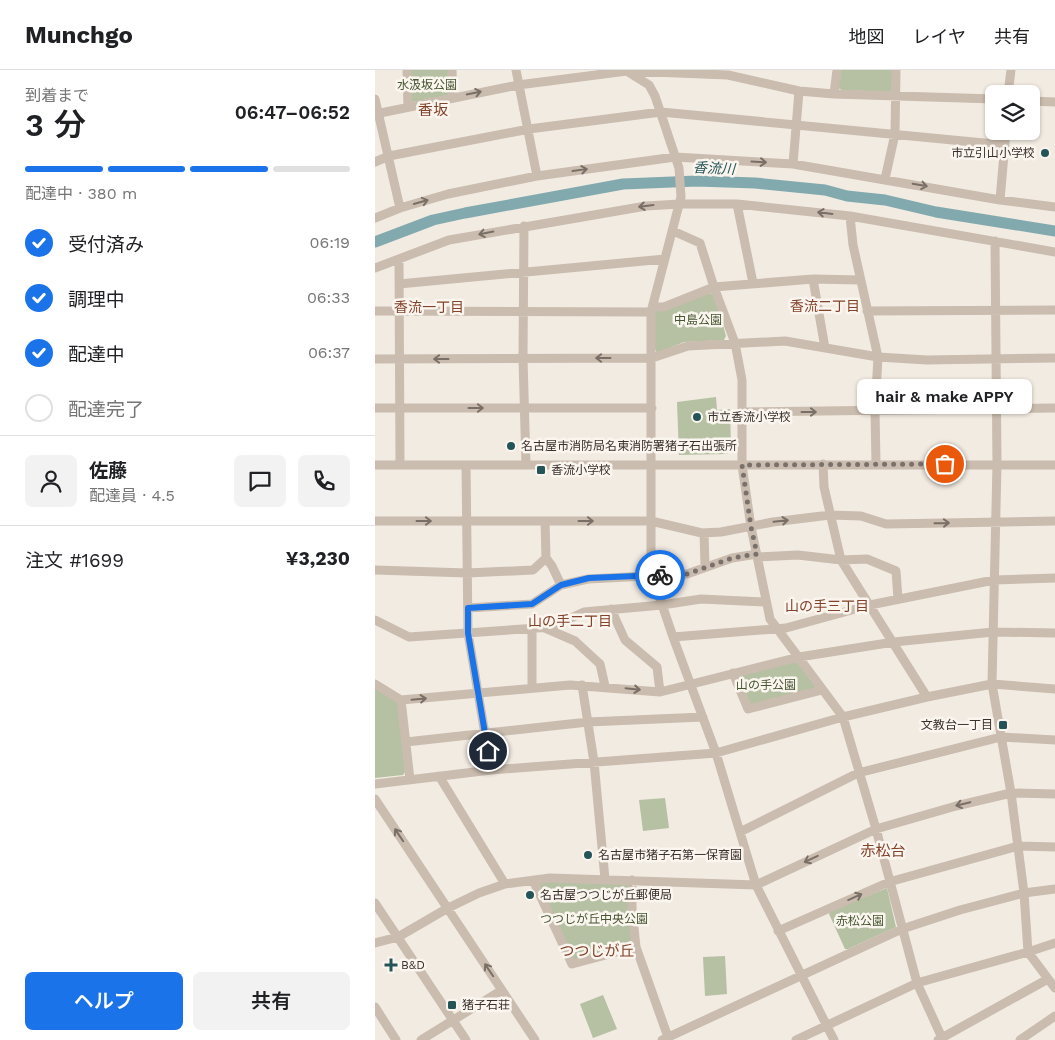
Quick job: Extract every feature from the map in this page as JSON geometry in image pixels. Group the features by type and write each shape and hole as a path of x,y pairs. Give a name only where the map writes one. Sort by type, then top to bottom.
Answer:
{"street":[{"path":"407,70 408,107"},
{"path":"452,70 453,98"},
{"path":"516,70 537,176"},
{"path":"377,114 518,85 626,70 728,72 799,91 834,94 985,99"},
{"path":"626,70 649,85 655,96 679,168 681,194 652,309 652,576 716,753 756,885 778,931 803,975 834,1040"},
{"path":"834,94 837,70"},
{"path":"885,179 895,134 896,70"},
{"path":"1010,85 1011,70"},
{"path":"793,164 799,91"},
{"path":"375,99 400,208"},
{"path":"1040,101 1055,102"},
{"path":"375,162 389,156 529,129 661,112 1005,144"},
{"path":"1000,200 1005,140"},
{"path":"375,218 400,208 448,194 537,176 675,157 793,164 1000,200 1055,207"},
{"path":"375,268 449,240 646,206 680,204 737,204 850,216 1055,252"},
{"path":"737,204 753,283"},
{"path":"850,216 853,245 878,356 875,411 876,464"},
{"path":"524,226 523,358 526,465"},
{"path":"673,230 700,244 735,343 743,380 742,465 751,527 770,619 843,717 876,829 901,929 917,983 941,1039 1048,978"},
{"path":"995,241 997,464 992,684 1018,846 1024,893 1028,952 1055,988"},
{"path":"399,259 400,465"},
{"path":"399,284 665,259"},
{"path":"375,311 523,312 652,309 663,307 714,287 813,279 860,280"},
{"path":"813,279 825,348"},
{"path":"867,311 1055,310"},
{"path":"375,359 652,358 687,346 785,341 878,356 927,360 1055,358"},
{"path":"375,408 652,408"},
{"path":"743,412 1055,408"},
{"path":"823,464 824,487 841,560 927,697"},
{"path":"375,465 1055,465"},
{"path":"467,465 468,633 491,770"},
{"path":"375,522 651,521 704,532 721,532 773,522 830,516 861,516 886,524 1055,522"},
{"path":"545,521 546,558 561,585"},
{"path":"704,532 705,566"},
{"path":"468,608 532,604 561,585 589,578 687,574 705,566 732,558 798,554 841,560 867,559 896,571 897,599"},
{"path":"375,570 467,572 533,570 546,558"},
{"path":"673,638 778,629 869,604 994,580 1055,578"},
{"path":"375,620 409,637 545,628 584,612 662,605 701,599 766,602"},
{"path":"611,609 625,640 657,667 659,692"},
{"path":"532,628 532,687"},
{"path":"545,628 575,641 600,664 605,686"},
{"path":"375,684 401,700 478,694 532,687 582,685 659,692 799,657 894,642 993,632 1055,633"},
{"path":"733,673 748,709 822,690"},
{"path":"375,784 491,770 716,753 843,717 992,684 1055,689"},
{"path":"582,685 593,762 605,879"},
{"path":"401,700 410,780"},
{"path":"406,742 588,722 703,717"},
{"path":"740,832 859,773 1001,736 1055,740"},
{"path":"439,776 505,884"},
{"path":"375,943 398,938 447,908 479,893 505,884 550,878 756,885 876,829 956,806 1011,794 1055,794"},
{"path":"375,799 535,1040"},
{"path":"778,931 889,882 1018,846 1055,846"},
{"path":"533,880 572,964 636,947"},
{"path":"632,880 631,909 636,947 666,1039 901,929 960,910 1024,893 1055,889"},
{"path":"375,903 466,1040"},
{"path":"797,1040 917,983 1055,943"},
{"path":"421,1040 503,990"},
{"path":"375,1007 396,1040"},
{"path":"1020,1040 1055,1016"}],"green space":[{"name":"水汲坂公園","path":"411,70 449,70 450,92 448,95 413,102 410,100"},
{"path":"840,70 893,70 893,89 890,92 842,90 838,88"},
{"name":"中島公園","path":"714,293 726,336 724,340 684,342 657,353 655,349 653,310"},
{"path":"716,397 717,410 730,409 731,448 727,454 679,455 677,402"},
{"name":"山の手公園","path":"792,661 798,663 815,685 815,689 750,706 738,676"},
{"path":"375,687 399,702 405,772 403,775 375,778"},
{"path":"665,798 669,828 643,831 639,800"},
{"name":"つつじが丘中央公園","path":"533,880 632,880 636,947 572,964"},
{"name":"赤松公園","path":"887,888 896,927 845,949 829,914 830,911"},
{"path":"725,956 727,994 705,996 703,957"},
{"path":"603,995 617,1029 593,1038 580,1004"}],"waterway":[{"name":"香流川","path":"375,242 433,220 465,213 623,184 697,181 755,183 825,190 847,196 885,200 936,212 1055,231"}],"way so far":[{"path":"660,575 687,574 705,566 732,558 757,554 742,465 945,464"}],"place":[{"name":"市立引山小学校","path":"1045,153"},
{"name":"市立香流小学校","path":"697,417"},
{"name":"名古屋市消防局名東消防署猪子石出張所","path":"511,446"},
{"name":"hair & make APPY","path":"945,464"},
{"name":"香流小学校","path":"541,470"},
{"name":"文教台一丁目","path":"1003,725"},
{"name":"名古屋市猪子石第一保育園","path":"588,855"},
{"name":"名古屋つつじが丘郵便局","path":"530,895"},
{"name":"B&D","path":"391,965"},
{"name":"猪子石荘","path":"452,1005"}],"district":[{"name":"香坂","path":"433,110"},
{"name":"香流二丁目","path":"825,306"},
{"name":"香流一丁目","path":"429,307"},
{"name":"山の手三丁目","path":"827,606"},
{"name":"山の手二丁目","path":"570,621"},
{"name":"赤松台","path":"883,851"},
{"name":"つつじが丘","path":"597,951"}],"route":[{"path":"488,751 468,633 468,608 532,604 561,585 589,578 660,575"}]}
